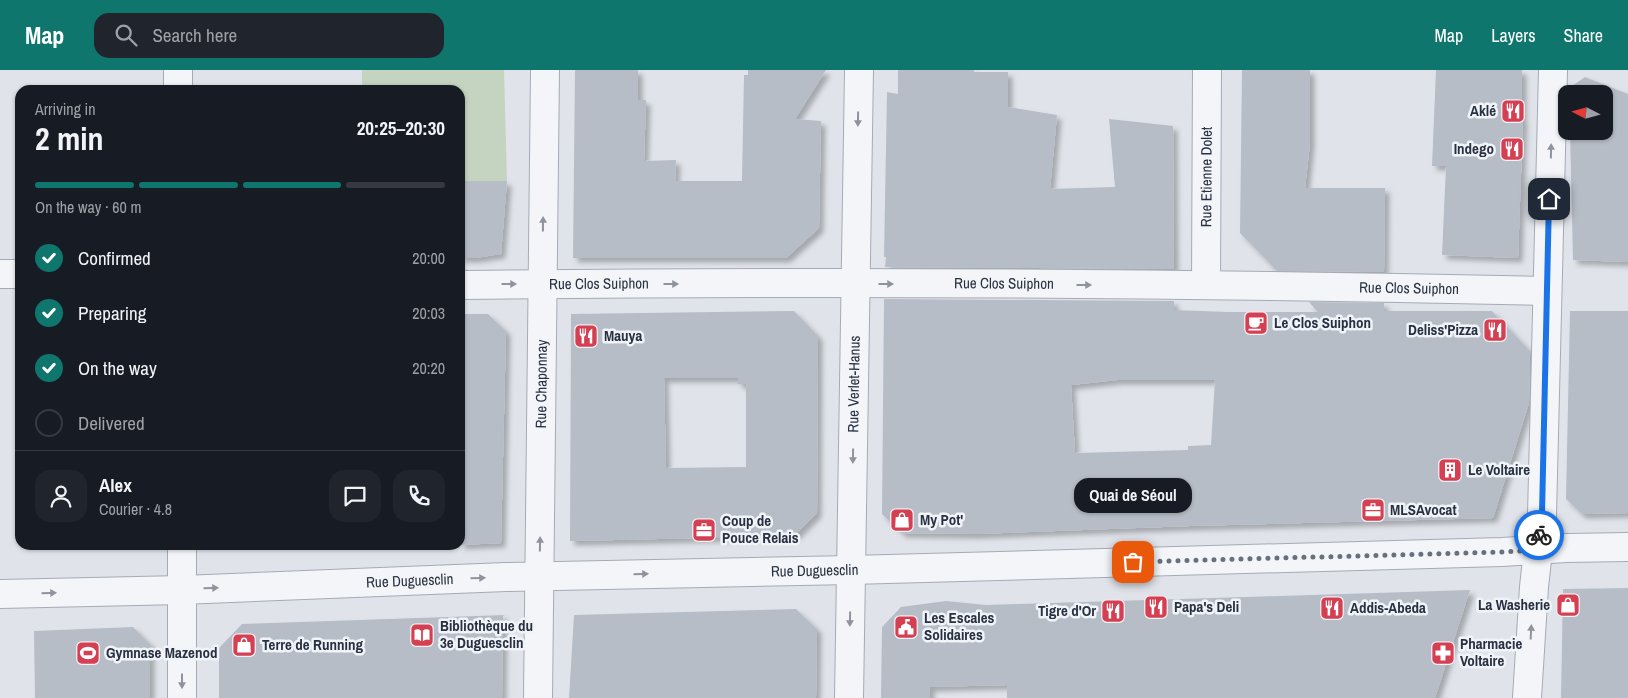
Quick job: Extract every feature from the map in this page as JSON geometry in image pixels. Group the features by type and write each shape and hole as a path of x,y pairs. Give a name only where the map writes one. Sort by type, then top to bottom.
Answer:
{"street":[{"path":"178,70 178,85"},
{"name":"Rue Chaponnay","path":"538,698 545,70"},
{"name":"Rue Verlet-Hanus","path":"849,698 859,70"},
{"name":"Rue Etienne Dolet","path":"1206,285 1207,70"},
{"path":"1527,698 1534,587 1542,514 1553,70"},
{"path":"0,274 15,274"},
{"name":"Rue Clos Suiphon","path":"465,285 1206,285 1547,291"},
{"name":"Rue Duguesclin","path":"0,594 182,590 539,576 851,570 1492,553 1628,547"},
{"path":"182,550 182,698"}],"green space":[{"path":"362,70 504,70 507,181 465,181 465,85 362,85"}],"building":[{"path":"575,70 638,70 638,100 646,100 644,161 676,160 675,181 742,181 744,75 748,75 748,70 826,70 795,119 821,121 819,228 786,258 573,258"},
{"path":"898,70 1008,72 1008,107 1057,115 1050,189 1115,187 1109,119 1173,126 1174,269 885,267 887,92 898,94"},
{"path":"1242,70 1310,70 1310,143 1305,188 1385,188 1384,272 1277,271 1240,233"},
{"path":"1436,70 1522,70 1523,119 1518,258 1442,255 1446,166 1432,166"},
{"path":"1585,77 1605,85 1573,85"},
{"path":"1613,88 1628,94 1628,262 1573,260 1570,140 1613,140"},
{"path":"465,181 507,181 501,254 465,258"},
{"path":"884,299 1174,301 1174,310 1228,312 1318,312 1309,302 1384,303 1384,311 1492,311 1530,351 1529,403 1493,518 976,534 902,533 882,514","holes":["1117,380 1215,380 1211,445 1188,446 1188,450 1075,453 1071,385"]},
{"path":"794,311 818,336 817,513 794,536 570,541 571,314","holes":["664,378 738,378 738,384 746,384 746,467 666,468"]},
{"path":"1570,311 1628,311 1628,513 1582,514 1566,499"},
{"path":"465,314 488,314 506,331 501,543 465,545"},
{"path":"1628,588 1628,698 1561,698 1563,589"},
{"path":"1470,590 1435,698 1007,698 1007,685 930,687 930,698 881,698 882,627 901,607 946,601 986,605"},
{"path":"796,609 817,629 816,698 569,698 574,615"},
{"path":"505,615 503,616 502,698 219,698 219,648 242,624"},
{"path":"133,627 150,644 150,698 35,698 34,631"}],"way so far":[{"path":"1133,562 1538,550 1539,535"}],"place":[{"name":"Aklé","path":"1513,111"},
{"name":"Indego","path":"1512,149"},
{"name":"Le Clos Suiphon","path":"1256,323"},
{"name":"Deliss'Pizza","path":"1495,330"},
{"name":"Mauya","path":"586,336"},
{"name":"Le Voltaire","path":"1450,470"},
{"name":"MLSAvocat","path":"1373,510"},
{"name":"My Pot'","path":"902,520"},
{"name":"Coup de Pouce Relais","path":"704,530"},
{"name":"Quai de Séoul","path":"1133,562"},
{"name":"La Washerie","path":"1568,605"},
{"name":"Papa's Deli","path":"1156,607"},
{"name":"Addis-Abeda","path":"1332,608"},
{"name":"Tigre d'Or","path":"1113,611"},
{"name":"Les Escales Solidaires","path":"906,627"},
{"name":"Bibliothèque du 3e Duguesclin","path":"422,635"},
{"name":"Terre de Running","path":"244,645"},
{"name":"Gymnase Mazenod","path":"88,653"},
{"name":"Pharmacie Voltaire","path":"1443,653"}],"route":[{"path":"1539,535 1542,514 1549,199"}]}
